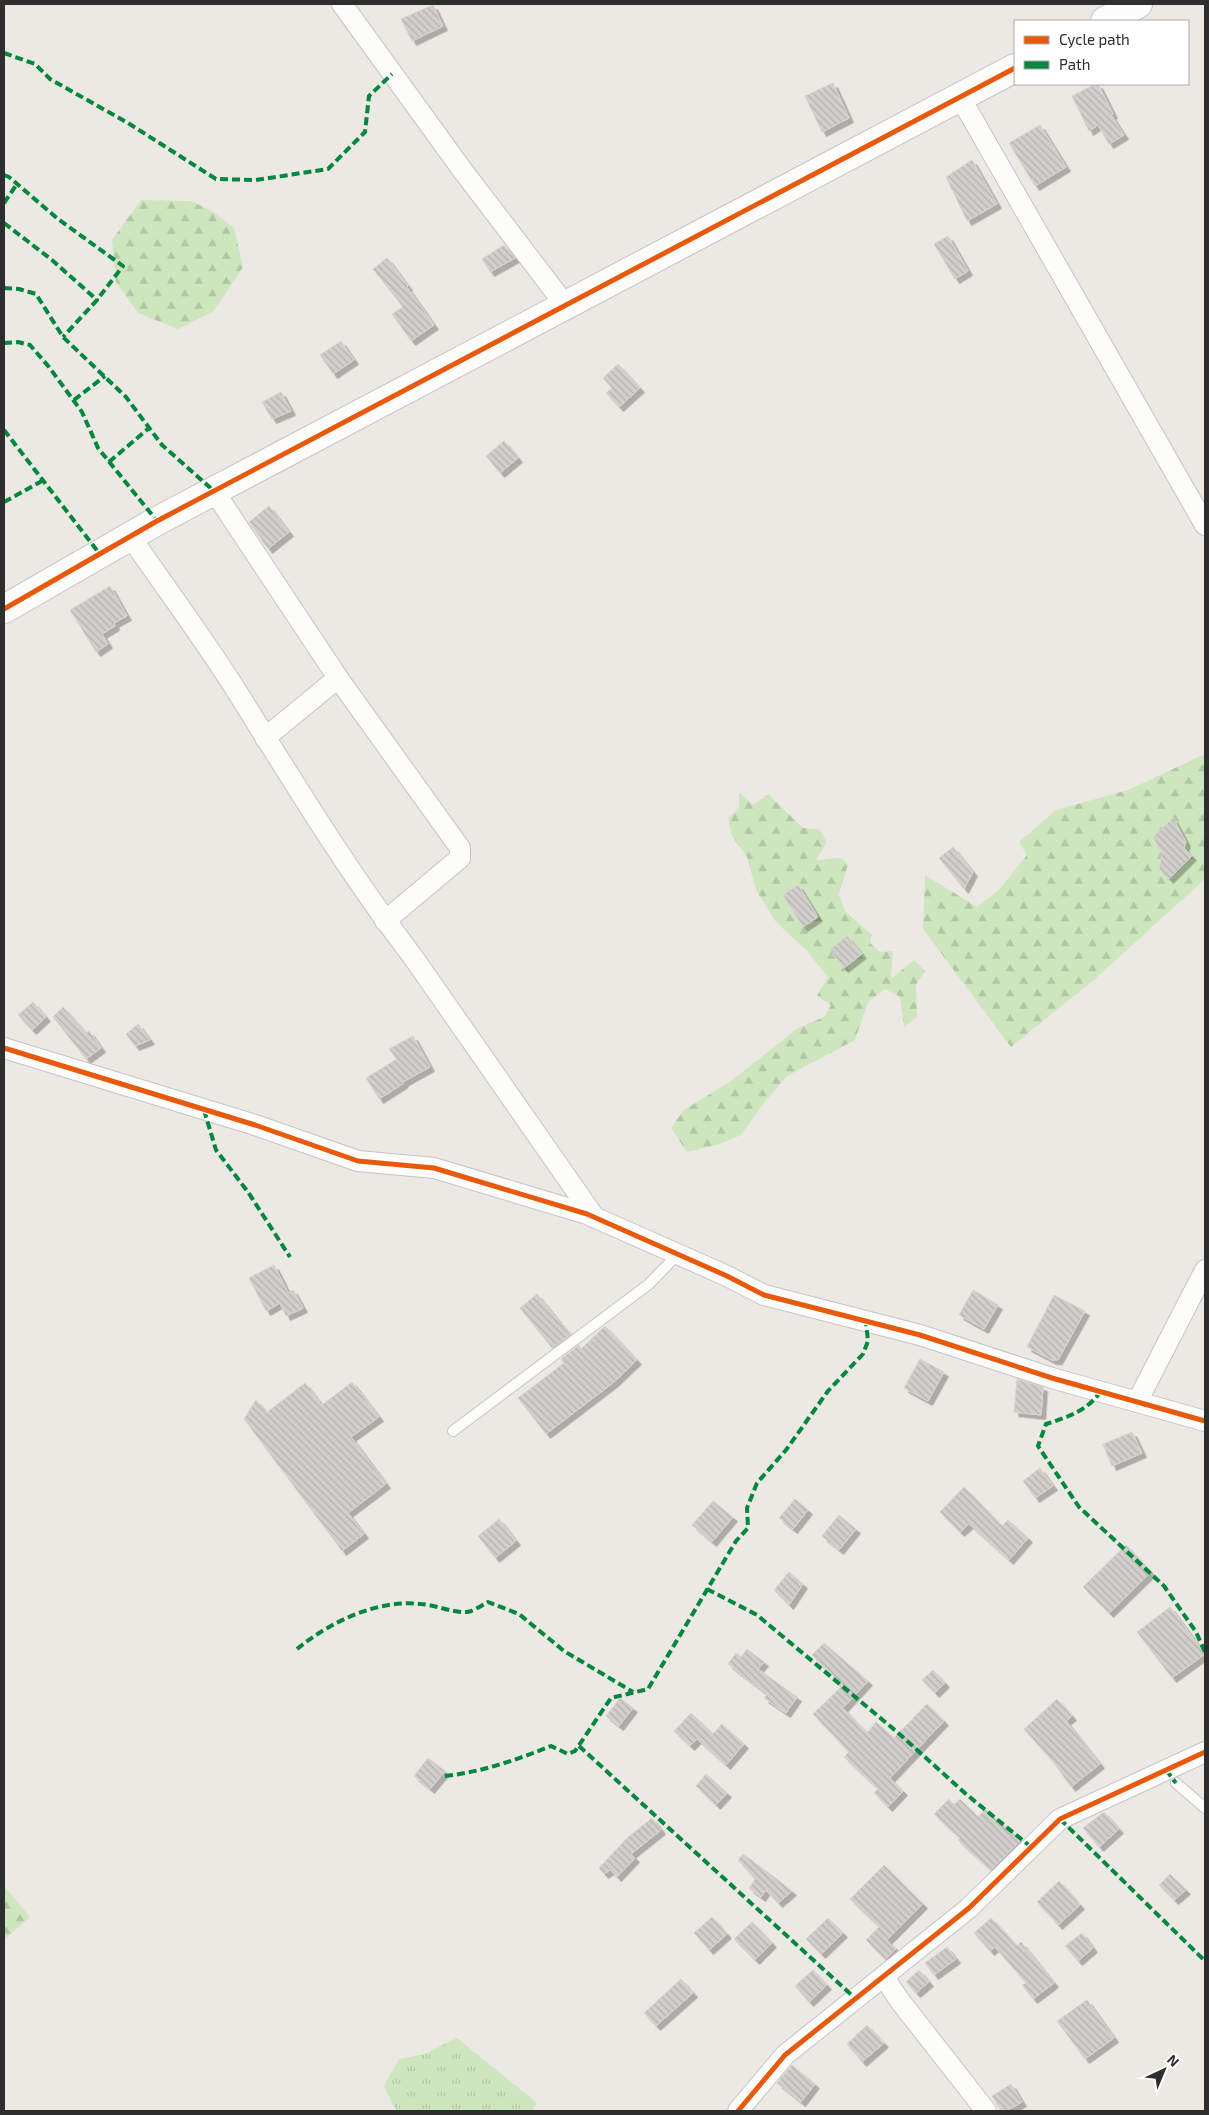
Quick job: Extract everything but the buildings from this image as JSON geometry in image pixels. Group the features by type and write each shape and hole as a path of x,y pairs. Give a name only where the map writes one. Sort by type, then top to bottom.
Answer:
{"street":[{"path":"342,4 463,171 566,306"},
{"path":"1107,20 1138,4"},
{"path":"4,609 130,536 214,491 1014,69"},
{"path":"960,97 1205,525"},
{"path":"214,491 338,678 461,851 460,858 385,921"},
{"path":"130,536 240,697 385,921 413,957 595,1218"},
{"path":"265,738 338,678"},
{"path":"4,1048 255,1125 358,1161 434,1168 595,1218 678,1254 764,1295 920,1335 1205,1421"},
{"path":"1137,1402 1205,1270"},
{"path":"739,2111 785,2055 969,1908 1060,1818 1205,1752"},
{"path":"884,1976 900,2001 986,2111"}],"lane":[{"path":"453,1431 649,1284 678,1254"},
{"path":"1176,1783 1205,1808"}],"green space":[{"path":"141,200 191,201 215,213 234,228 243,267 213,312 178,329 138,313 116,282 112,240"},
{"path":"1205,754 1205,879 1096,978 1011,1047 923,929 925,875 977,907 998,891 1027,855 1019,842 1056,810 1128,790"},
{"path":"739,792 753,805 768,794 803,828 819,829 827,842 816,860 842,858 848,865 839,894 845,911 872,935 870,943 880,952 893,951 891,979 914,960 925,971 916,985 917,1017 904,1027 900,997 885,989 868,1002 855,1040 787,1076 762,1105 741,1135 720,1144 687,1152 671,1128 684,1110 731,1081 798,1028 824,1017 831,1005 817,996 828,977 807,951 776,922 756,890 747,857 732,836 728,818 739,807"},
{"path":"4,1886 30,1917 4,1940"},
{"path":"457,2038 537,2103 532,2111 396,2111 384,2086 399,2059 425,2054"}],"marked path":[{"path":"4,53 35,64 50,79 128,123 216,179 256,180 328,169 365,132 369,96 392,74"},
{"path":"4,175 9,177 58,219 123,266 97,300"},
{"path":"4,203 17,184"},
{"path":"4,223 52,260 97,300 63,337"},
{"path":"4,288 19,289 36,294 63,337 126,397 162,445 214,491"},
{"path":"4,343 18,342 30,345 49,367 82,412 98,448 157,521"},
{"path":"74,400 105,376"},
{"path":"109,462 149,428"},
{"path":"4,430 99,553"},
{"path":"4,502 42,481"},
{"path":"204,1110 216,1150 248,1192 290,1257"},
{"path":"445,1776 499,1765 551,1746 568,1754 575,1751 611,1698 648,1689 736,1541 748,1528 747,1508 757,1483 786,1450 828,1391 863,1354 868,1341 866,1322"},
{"path":"1101,1391 1090,1404 1069,1416 1046,1424 1038,1446 1079,1507 1164,1586 1196,1632 1205,1652"},
{"path":"707,1589 757,1615 896,1731 966,1794 1031,1847"},
{"path":"297,1649 324,1630 371,1609 404,1603 467,1612 488,1602 519,1614 564,1651 633,1692"},
{"path":"579,1746 856,1999"},
{"path":"1166,1770 1176,1783"},
{"path":"1060,1819 1205,1961"}],"cycle path":[{"path":"4,609 157,521 1014,69"},
{"path":"4,1048 255,1125 358,1161 434,1168 587,1214 727,1276 764,1295 920,1335 1052,1378 1205,1421"},
{"path":"738,2111 785,2055 969,1908 1060,1819 1205,1752"}]}
